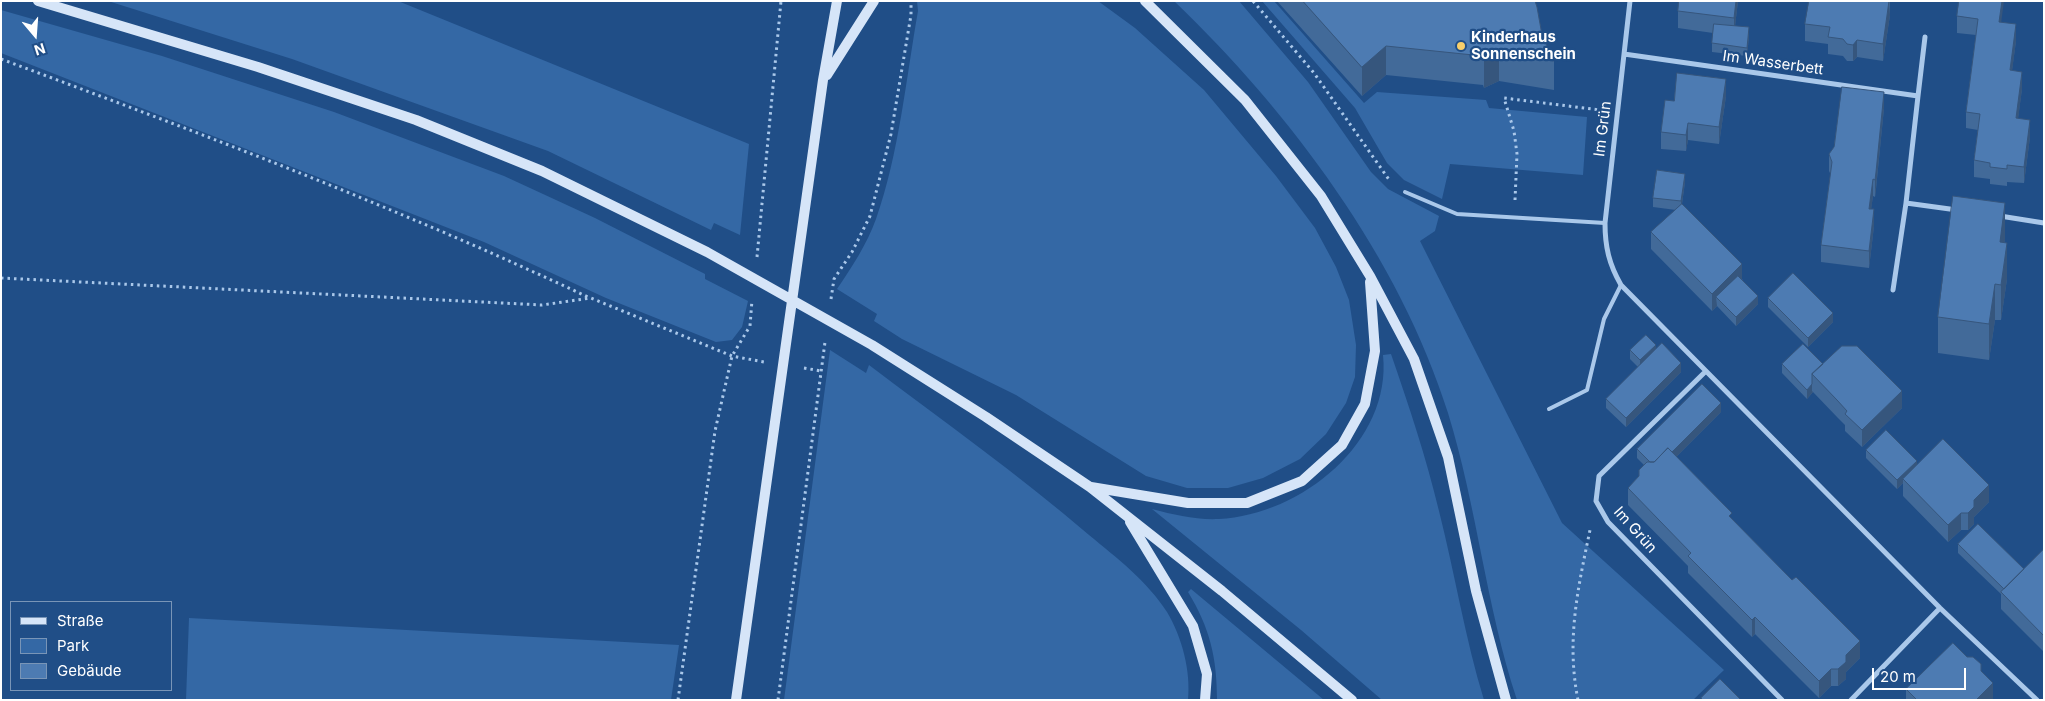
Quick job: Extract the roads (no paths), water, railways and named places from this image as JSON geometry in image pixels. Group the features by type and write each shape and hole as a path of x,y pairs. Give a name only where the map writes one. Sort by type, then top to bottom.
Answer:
{"main road":[{"path":"38,1 258,67 416,120 542,171 707,252 872,345 986,417 1090,487 1230,596 1352,700"},
{"path":"736,700 823,80 837,1"},
{"path":"823,80 874,1"},
{"path":"1145,1 1245,100 1321,196 1370,276 1414,359 1448,457 1476,591 1506,700"},
{"path":"1090,487 1188,503 1247,503 1302,481 1342,445 1365,404 1375,351 1370,276"},
{"path":"1127,516 1193,626 1207,674 1205,700"}],"street":[{"name":"Im Grün","path":"1630,1 1605,223 1606,247 1610,267 1620,285 1940,608 2037,700"},
{"path":"1893,290 1906,203 1926,37"},
{"name":"Im Wasserbett","path":"1624,54 1918,96"},
{"path":"1906,203 1965,212"},
{"path":"1995,216 2044,223"},
{"name":"Im Grün","path":"1706,371 1600,476 1596,501 1608,522 1782,700"},
{"path":"1851,700 1940,608"}],"lane":[{"path":"1405,192 1457,214 1605,223"},
{"path":"1549,409 1587,390 1604,319 1620,285"}],"place":[{"name":"Kinderhaus Sonnenschein","path":"1461,46"}]}
